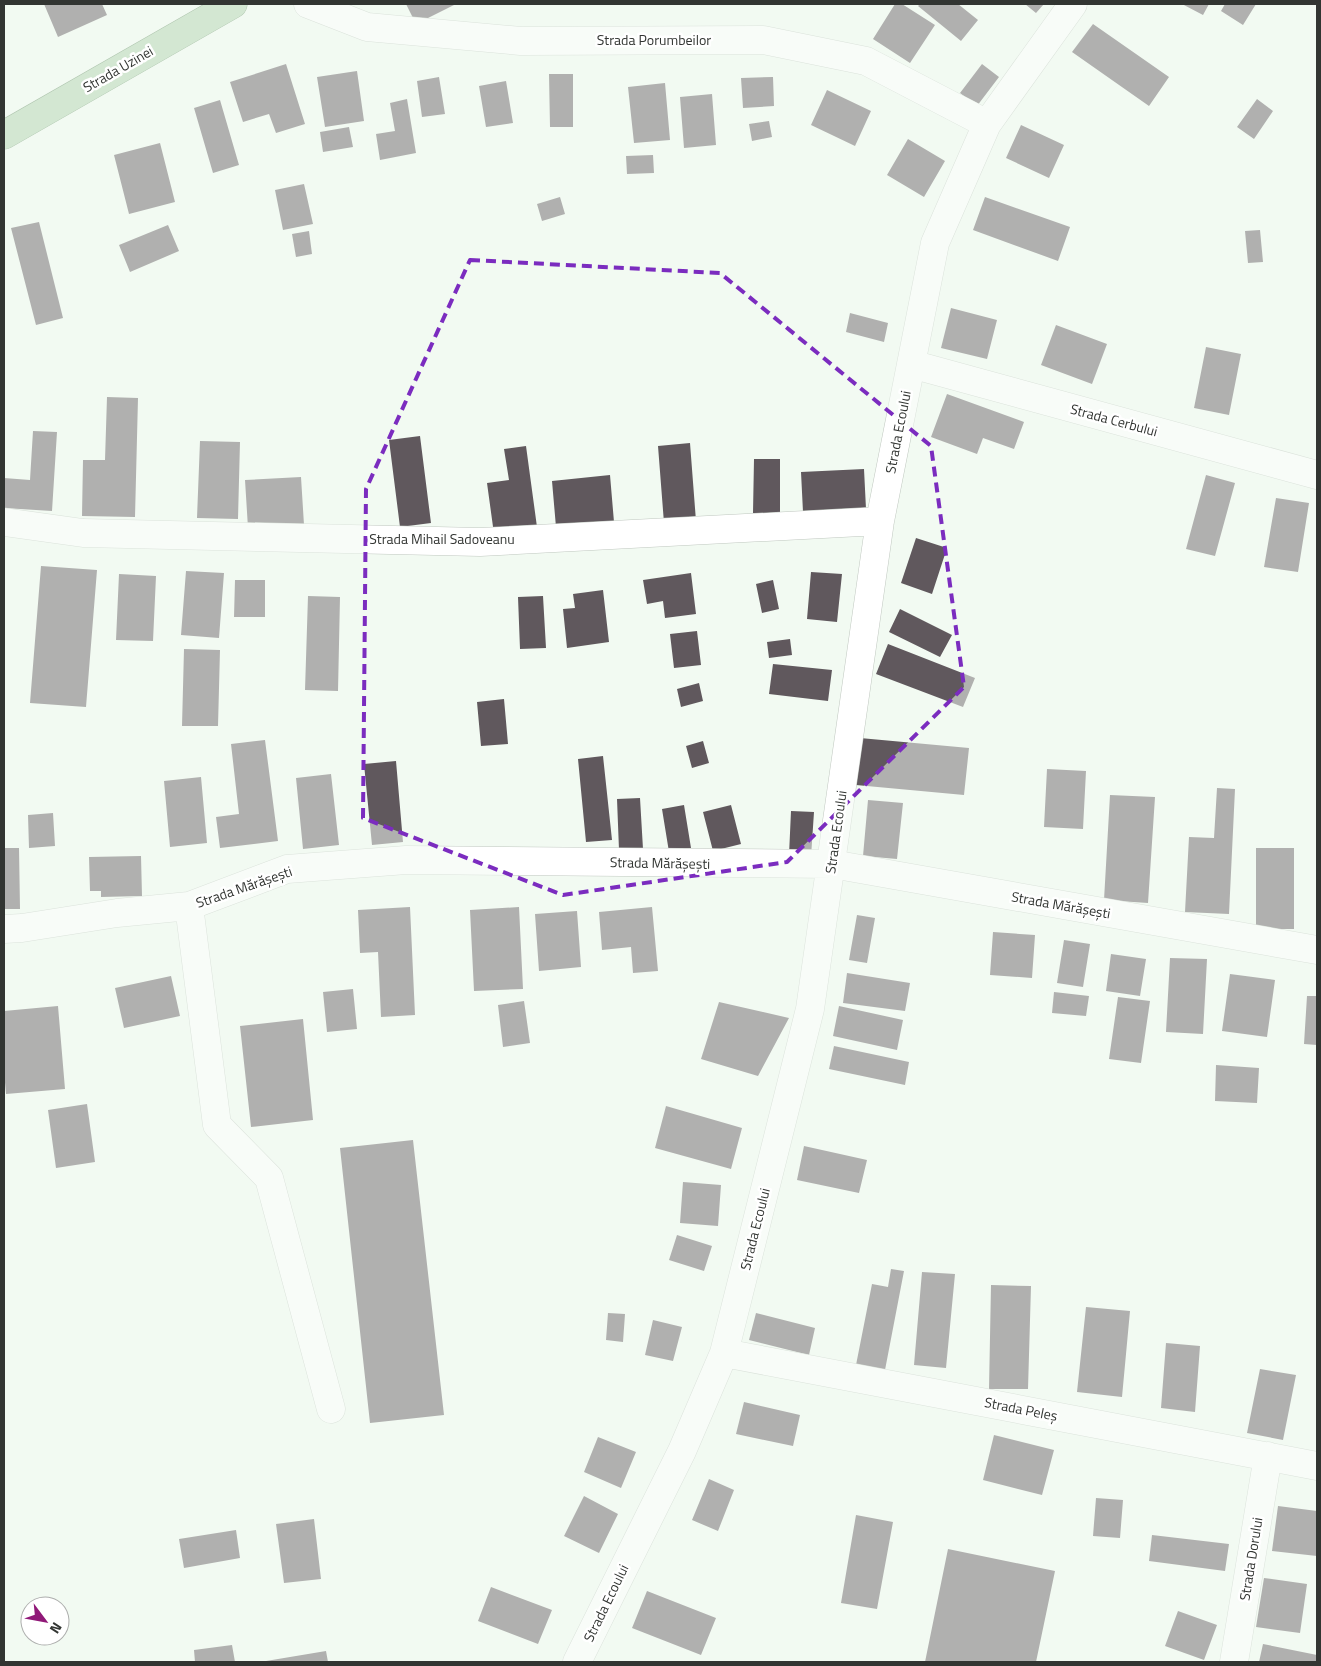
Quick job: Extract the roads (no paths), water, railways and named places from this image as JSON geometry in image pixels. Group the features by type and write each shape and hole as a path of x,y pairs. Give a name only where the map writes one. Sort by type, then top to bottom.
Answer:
{"main road":[{"name":"Strada Uzinei","path":"4,135 233,4"}],"street":[{"name":"Strada Porumbeilor","path":"308,4 367,27 521,40 763,40 866,61 987,124"},
{"name":"Strada Ecoului","path":"577,1662 682,1451 724,1353 810,1009 880,520 935,243 987,124 1074,4"},
{"name":"Strada Cerbului","path":"911,364 1317,475"},
{"name":"Strada Mihail Sadoveanu","path":"4,522 83,533 480,542 880,520"},
{"name":"Strada Mărășești","path":"4,930 189,906 286,869 406,860 832,864 1317,950"},
{"path":"189,906 217,1124 269,1178 331,1409"},
{"name":"Strada Peleș","path":"724,1353 1317,1466"},
{"name":"Strada Dorului","path":"1234,1662 1268,1456"}]}
